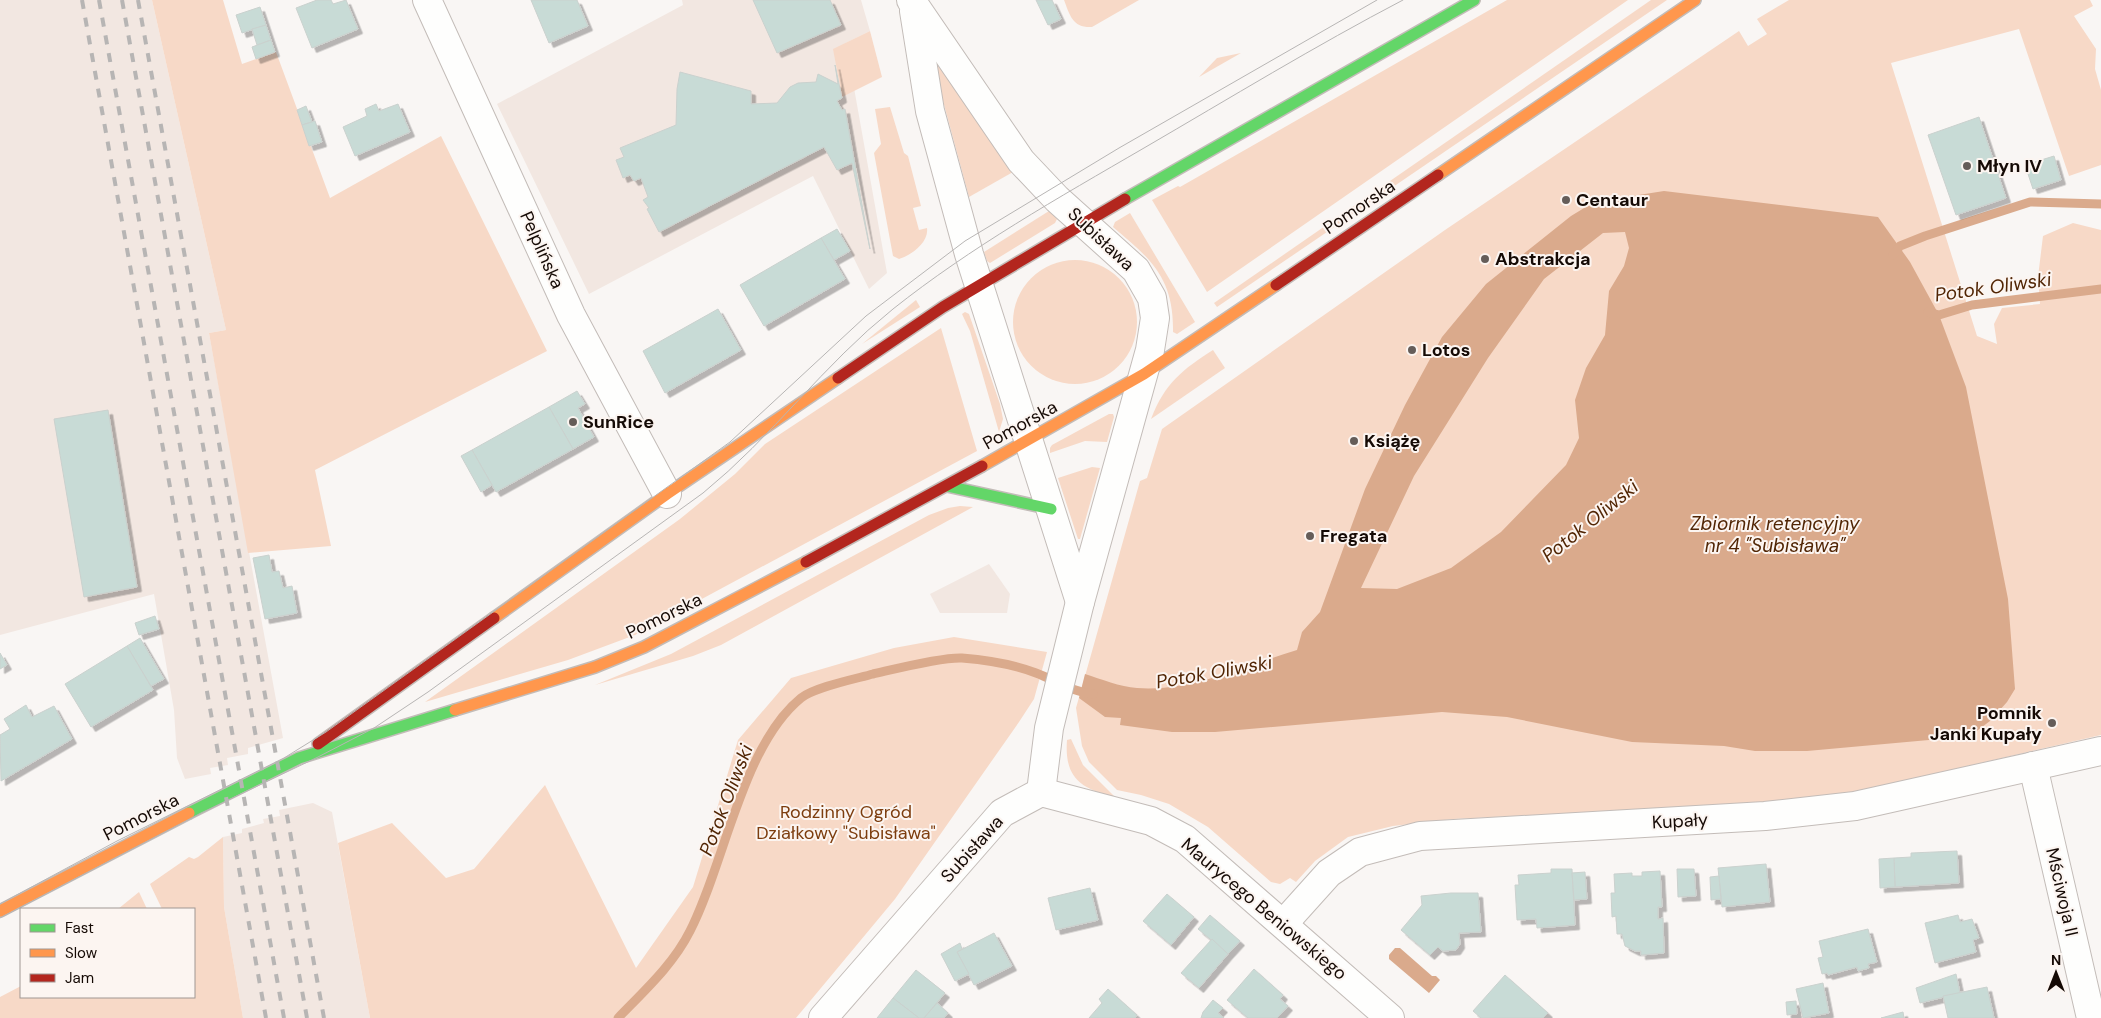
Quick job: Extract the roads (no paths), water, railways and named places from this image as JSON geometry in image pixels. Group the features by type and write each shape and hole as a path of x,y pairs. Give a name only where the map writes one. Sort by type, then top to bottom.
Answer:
{"main road":[{"name":"Pomorska","path":"0,911 102,856 299,758 667,494 906,330 1084,224 1474,0"},
{"name":"Pomorska","path":"299,758 595,667 644,647 947,486 1144,374 1695,0"},
{"path":"947,486 1051,509"}],"street":[{"name":"Pelplińska","path":"427,0 571,315 667,494"},
{"name":"Subisława","path":"823,1018 1002,814 1041,792 1049,728 1080,602 1144,374 1155,318 1152,298 1136,270 1084,224 1021,161 912,1"},
{"name":"Subisława","path":"912,1 930,111 979,286 1080,602"},
{"name":"Kupały","path":"1284,923 1329,873 1360,852 1420,836 1765,816 1855,806 2101,751"},
{"name":"Mściwoja II","path":"2033,766 2091,1018"},
{"name":"Maurycego Beniowskiego","path":"1041,792 1152,822 1185,839 1284,923 1390,1018"}],"water":[{"name":"Zbiornik retencyjny nr 4 \"Subisława\"","path":"1664,191 1878,217 1910,262 1939,315 1966,387 2008,599 2015,689 2007,702 1990,721 1974,733 1951,738 1807,751 1755,751 1724,746 1632,742 1507,717 1442,712 1215,732 1172,732 1120,725 1121,718 1105,717 1079,698 1085,674 1137,688 1178,686 1199,682 1297,650 1302,632 1320,612 1365,489 1405,405 1442,337 1486,284 1571,216 1594,202","holes":["1625,232 1629,248 1624,266 1609,291 1605,335 1586,368 1575,400 1579,438 1566,465 1501,532 1451,568 1397,589 1361,588 1414,476 1488,358 1544,279 1603,233"]},
{"path":"1395,948 1400,948 1432,976 1436,976 1440,980 1429,993 1389,959 1389,955"}],"waterway":[{"name":"Potok Oliwski","path":"1893,255 1900,246 1925,236 2030,202 2101,204"},
{"name":"Potok Oliwski","path":"1928,312 1939,315 1972,305 2101,289"},
{"name":"Potok Oliwski","path":"618,1018 657,977 675,955 690,931 714,873 749,775 764,745 781,719 801,698 825,687 846,681 930,661 953,658 990,661 1018,667 1071,688 1093,694"}],"tram line":[{"path":"0,904 117,841 284,758 326,732 730,442 866,316 965,241 1119,148 1377,0"},
{"path":"0,918 201,813 374,728 428,692 703,493 752,448 868,330 923,286 984,244 1079,186 1305,54 1403,0"}],"railway":[{"path":"82,0 266,1018"},
{"path":"99,0 284,1018"},
{"path":"122,0 307,1018"},
{"path":"138,0 324,1018"}],"place":[{"name":"Młyn IV","path":"1967,166"},
{"name":"Centaur","path":"1566,200"},
{"name":"Abstrakcja","path":"1485,259"},
{"name":"Lotos","path":"1412,350"},
{"name":"SunRice","path":"573,422"},
{"name":"Książę","path":"1354,441"},
{"name":"Fregata","path":"1310,536"},
{"name":"Pomnik Janki Kupały","path":"2052,723"}],"park label":[{"name":"Rodzinny Ogród Działkowy \"Subisława\"","path":"846,822"}]}
